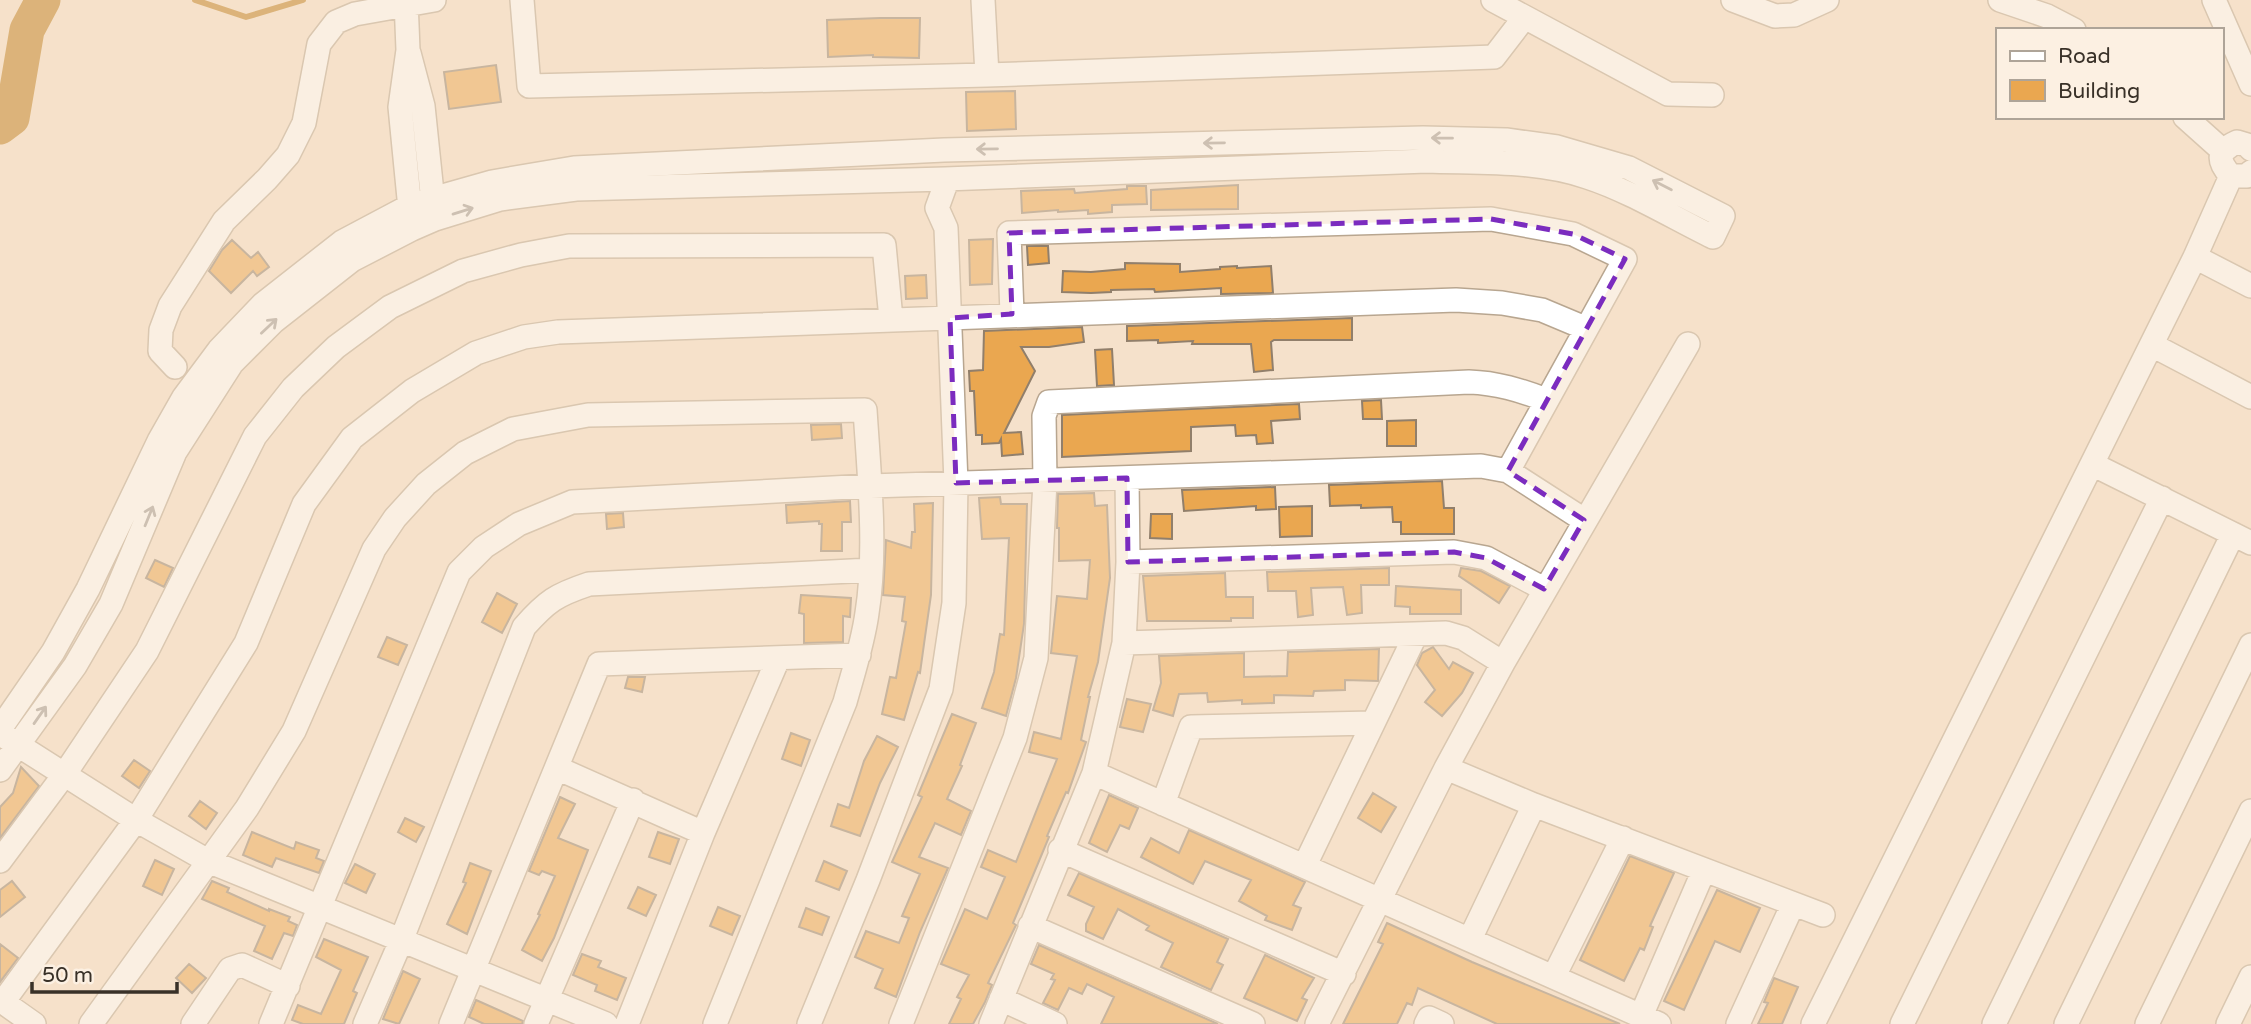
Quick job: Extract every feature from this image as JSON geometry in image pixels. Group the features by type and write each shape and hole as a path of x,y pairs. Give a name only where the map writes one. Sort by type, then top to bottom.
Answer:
{"street":[{"path":"175,367 160,351 161,330 170,306 224,221 288,155 304,122 319,44 336,22 355,14 406,2 435,0"},
{"path":"522,0 529,86 987,75 1494,57 1524,18"},
{"path":"983,0 987,75"},
{"path":"1493,0 1668,94 1712,95"},
{"path":"1733,0 1775,16 1794,15 1827,0"},
{"path":"2000,0 2047,16 2070,28"},
{"path":"2214,0 2251,84"},
{"path":"406,2 408,50 401,89 401,131 410,218"},
{"path":"408,50 420,90 433,209"},
{"path":"2187,119 2223,151"},
{"path":"401,131 425,129"},
{"path":"0,770 6,736 88,589 159,442 184,397 219,350 263,303 342,242 433,209 492,182 574,169 944,150 1423,138 1506,140 1557,147 1629,168 1723,216 1713,237 1587,177 1555,169 1507,164 1427,161 945,183 576,189 433,209"},
{"path":"2223,151 2237,142 2251,149"},
{"path":"809,1024 868,880 941,688 954,603 956,483 946,229 937,208 945,183 944,150"},
{"path":"1813,1024 2195,257 2241,174 2222,167 2223,151"},
{"path":"1012,314 1009,233 1491,219 1573,233 1625,259 1508,471"},
{"path":"0,862 64,775 147,651 255,436 302,379 336,346 390,307 463,271 520,255 569,246 884,245 891,319"},
{"path":"2195,257 2251,286"},
{"path":"34,1024 1,1000 136,820 246,643 304,503 352,438 412,391 476,353 524,337 558,332 1456,300 1502,303 1542,310 1585,328"},
{"path":"1317,1024 1446,768 1503,663 1688,344"},
{"path":"2152,345 2251,397"},
{"path":"901,1024 1015,738 1036,658 1045,481 1044,416 1049,402 1469,382 1516,388 1546,400"},
{"path":"90,1024 247,808 294,731 374,550 395,518 426,484 465,453 513,429 588,415 864,410 870,486 871,570 868,612 859,655 845,702 715,1024"},
{"path":"1994,1024 2242,538 2092,464"},
{"path":"271,1024 459,572 484,547 519,524 572,502 870,486 1481,466 1508,471 1584,520"},
{"path":"991,1024 1094,772 1124,643 1128,562 1127,478"},
{"path":"1902,1024 2162,498"},
{"path":"1128,562 1454,552 1486,558 1544,589"},
{"path":"365,1024 401,941 524,627 543,605 558,594 589,584 871,570"},
{"path":"1124,643 1446,633 1463,638 1503,663"},
{"path":"1305,865 1416,634"},
{"path":"2066,1024 2251,645"},
{"path":"451,1024 599,664 859,655"},
{"path":"627,1024 778,659"},
{"path":"1163,804 1191,727 1372,723"},
{"path":"6,736 136,820 208,861 606,1024"},
{"path":"557,768 704,833"},
{"path":"1446,768 1534,805 1823,915"},
{"path":"1094,772 1650,1020 1704,870"},
{"path":"537,1024 633,800"},
{"path":"1470,939 1534,805"},
{"path":"2147,1024 2251,811"},
{"path":"1554,976 1623,838"},
{"path":"1060,850 1344,974"},
{"path":"1738,1024 1793,904"},
{"path":"1030,926 1253,1024"},
{"path":"193,1024 230,969 242,965 288,986"},
{"path":"2228,1024 2251,977"},
{"path":"1001,999 1055,1024"},
{"path":"1426,1024 1429,1018 1442,1024"}],"highlighted area":[{"path":"1491,219 1573,234 1625,259 1508,471 1584,520 1544,589 1486,558 1454,552 1128,562 1127,478 956,483 950,318 1012,314 1009,233"}],"building":[{"path":"920,18 919,58 873,55 828,57 827,20"},
{"path":"496,65 501,102 449,109 444,72"},
{"path":"1015,91 1016,129 967,131 966,92"},
{"path":"1238,185 1238,209 1151,210 1151,190"},
{"path":"1127,186 1146,186 1147,204 1112,205 1112,212 1088,214 1088,210 1022,213 1021,191 1074,189 1075,193 1127,189"},
{"path":"993,239 992,284 970,285 969,240"},
{"path":"232,240 251,258 258,252 269,267 257,276 253,271 231,293 209,271"},
{"path":"1027,246 1048,246 1049,263 1028,265"},
{"path":"1125,263 1180,264 1180,272 1220,267 1271,266 1273,293 1221,294 1221,288 1155,292 1154,289 1062,292 1063,271 1125,269"},
{"path":"926,275 927,298 906,299 905,276"},
{"path":"1352,318 1352,340 1274,340 1271,342 1273,370 1254,372 1251,344 1127,341 1127,326"},
{"path":"1082,327 1084,342 1049,347 1021,347 1035,371 1004,433 1021,432 1023,454 1002,456 1001,439 999,443 982,444 982,435 976,435 974,391 970,391 969,371 983,370 984,331"},
{"path":"1112,349 1114,385 1097,386 1095,350"},
{"path":"1381,400 1382,419 1363,419 1362,401"},
{"path":"1299,404 1300,419 1271,421 1273,443 1257,444 1256,435 1236,436 1235,425 1191,427 1191,451 1062,457 1062,415"},
{"path":"1416,420 1416,446 1387,446 1387,421"},
{"path":"841,424 842,438 812,440 811,425"},
{"path":"1442,481 1444,508 1454,508 1454,534 1401,534 1401,522 1393,522 1392,507 1330,506 1329,485"},
{"path":"1275,487 1276,509 1256,510 1256,506 1184,511 1182,490"},
{"path":"1094,493 1095,506 1107,505 1110,578 1098,662 1088,697 1081,740 1086,742 1068,793 1066,792 1047,836 1049,837 1013,923 1016,925 988,983 992,985 985,1002 973,1024 949,1024 961,999 957,997 969,975 941,964 965,909 987,919 1005,877 981,867 988,850 1016,862 1057,759 1029,752 1034,732 1061,739 1077,656 1051,653 1057,596 1087,599 1090,560 1059,561 1058,494"},
{"path":"1000,497 1001,504 1027,504 1024,624 1016,678 1006,716 982,708 994,672 1000,634 1004,635 1009,538 982,539 979,498"},
{"path":"850,501 851,522 842,522 842,551 821,551 822,524 819,524 819,521 787,523 786,505"},
{"path":"933,503 931,595 920,673 918,672 904,720 882,714 890,677 896,678 906,622 902,621 905,597 883,595 886,540 911,548 912,532 915,532 914,504"},
{"path":"1312,506 1312,536 1280,537 1279,507"},
{"path":"623,513 624,527 607,529 606,514"},
{"path":"1151,514 1172,514 1172,539 1150,538"},
{"path":"155,560 173,568 164,587 146,578"},
{"path":"1389,568 1389,585 1361,585 1362,613 1347,615 1343,587 1311,588 1313,615 1298,617 1296,591 1268,591 1267,572"},
{"path":"1461,568 1481,571 1510,586 1499,603 1459,576"},
{"path":"1225,573 1226,597 1253,597 1253,618 1231,618 1231,621 1147,621 1143,576"},
{"path":"1396,586 1461,590 1461,614 1410,614 1410,607 1395,606"},
{"path":"497,593 517,604 502,633 482,622"},
{"path":"801,595 851,598 850,617 843,616 843,642 804,643 804,614 799,613"},
{"path":"387,637 407,645 398,665 378,657"},
{"path":"1433,647 1449,669 1453,662 1473,673 1462,693 1442,716 1425,702 1435,690 1417,665 1422,653"},
{"path":"1379,649 1378,681 1345,680 1345,690 1314,691 1313,696 1274,695 1274,703 1242,704 1242,700 1208,702 1207,693 1179,694 1173,716 1153,710 1161,683 1159,656 1244,653 1244,677 1287,676 1288,652"},
{"path":"628,677 645,677 642,692 625,688"},
{"path":"1127,699 1151,704 1143,732 1120,727"},
{"path":"952,714 976,723 960,765 962,766 947,799 971,811 961,835 935,823 919,857 948,868 896,997 875,988 883,969 855,957 866,931 899,943 909,918 902,916 920,874 892,862 922,797 918,795"},
{"path":"791,733 810,740 801,766 782,759"},
{"path":"877,736 898,747 880,783 860,836 831,826 838,804 849,808 864,761"},
{"path":"134,760 150,771 139,788 122,776"},
{"path":"21,767 39,786 0,838 0,807 13,793"},
{"path":"1373,793 1396,807 1381,832 1358,818"},
{"path":"1109,795 1138,808 1129,829 1120,825 1107,852 1089,843"},
{"path":"560,797 575,804 558,838 588,850 554,938 542,961 522,950 540,915 538,914 555,876 542,871 539,875 529,871"},
{"path":"200,801 217,813 206,829 189,816"},
{"path":"405,818 424,827 416,842 398,832"},
{"path":"1189,830 1305,882 1293,905 1301,908 1292,930 1265,920 1267,916 1239,901 1251,880 1205,861 1193,884 1141,857 1151,838 1179,853"},
{"path":"252,832 294,849 296,842 319,850 316,858 324,861 319,873 276,858 272,867 243,855"},
{"path":"658,832 679,839 670,864 649,857"},
{"path":"1630,856 1674,873 1650,926 1653,927 1644,950 1640,948 1624,981 1580,960"},
{"path":"155,860 174,869 162,895 143,886"},
{"path":"824,861 847,871 839,890 816,881"},
{"path":"470,863 491,871 467,934 447,924 466,883 463,882"},
{"path":"355,864 375,874 366,893 345,883"},
{"path":"1079,873 1228,939 1217,962 1223,965 1211,990 1161,967 1173,943 1146,930 1149,926 1118,909 1103,939 1086,931 1086,924 1094,907 1068,895"},
{"path":"12,881 25,897 0,917 0,890"},
{"path":"212,881 229,888 227,892 269,911 290,917 288,921 297,925 293,936 284,933 272,959 254,951 265,926 202,899"},
{"path":"638,887 656,895 646,916 628,908"},
{"path":"1717,890 1760,908 1740,952 1715,941 1684,1010 1664,1001"},
{"path":"718,907 740,916 732,935 710,926"},
{"path":"806,908 829,917 822,935 799,927"},
{"path":"1387,923 1620,1024 1497,1024 1418,988 1412,1005 1407,1003 1397,1024 1343,1024 1383,944 1378,942"},
{"path":"324,939 368,957 353,991 357,993 344,1024 303,1024 292,1020 298,1005 321,1014 341,970 316,957"},
{"path":"0,944 18,958 0,982"},
{"path":"1039,945 1218,1024 1101,1024 1114,997 1087,984 1082,994 1069,988 1058,1010 1043,1003 1055,980 1051,979 1054,974 1031,964"},
{"path":"582,954 601,961 598,967 626,978 617,1000 595,991 597,985 573,975"},
{"path":"1265,955 1314,978 1302,998 1307,1000 1297,1021 1244,998"},
{"path":"189,964 206,978 192,993 176,978"},
{"path":"403,971 420,979 399,1024 383,1019"},
{"path":"1774,978 1798,987 1782,1024 1758,1024 1768,1003 1764,1002"},
{"path":"476,1000 523,1021 522,1024 484,1024 469,1017"}],"waterway":[{"path":"0,127 12,118 27,30 43,0"},
{"path":"195,0 246,17 303,0"}]}
